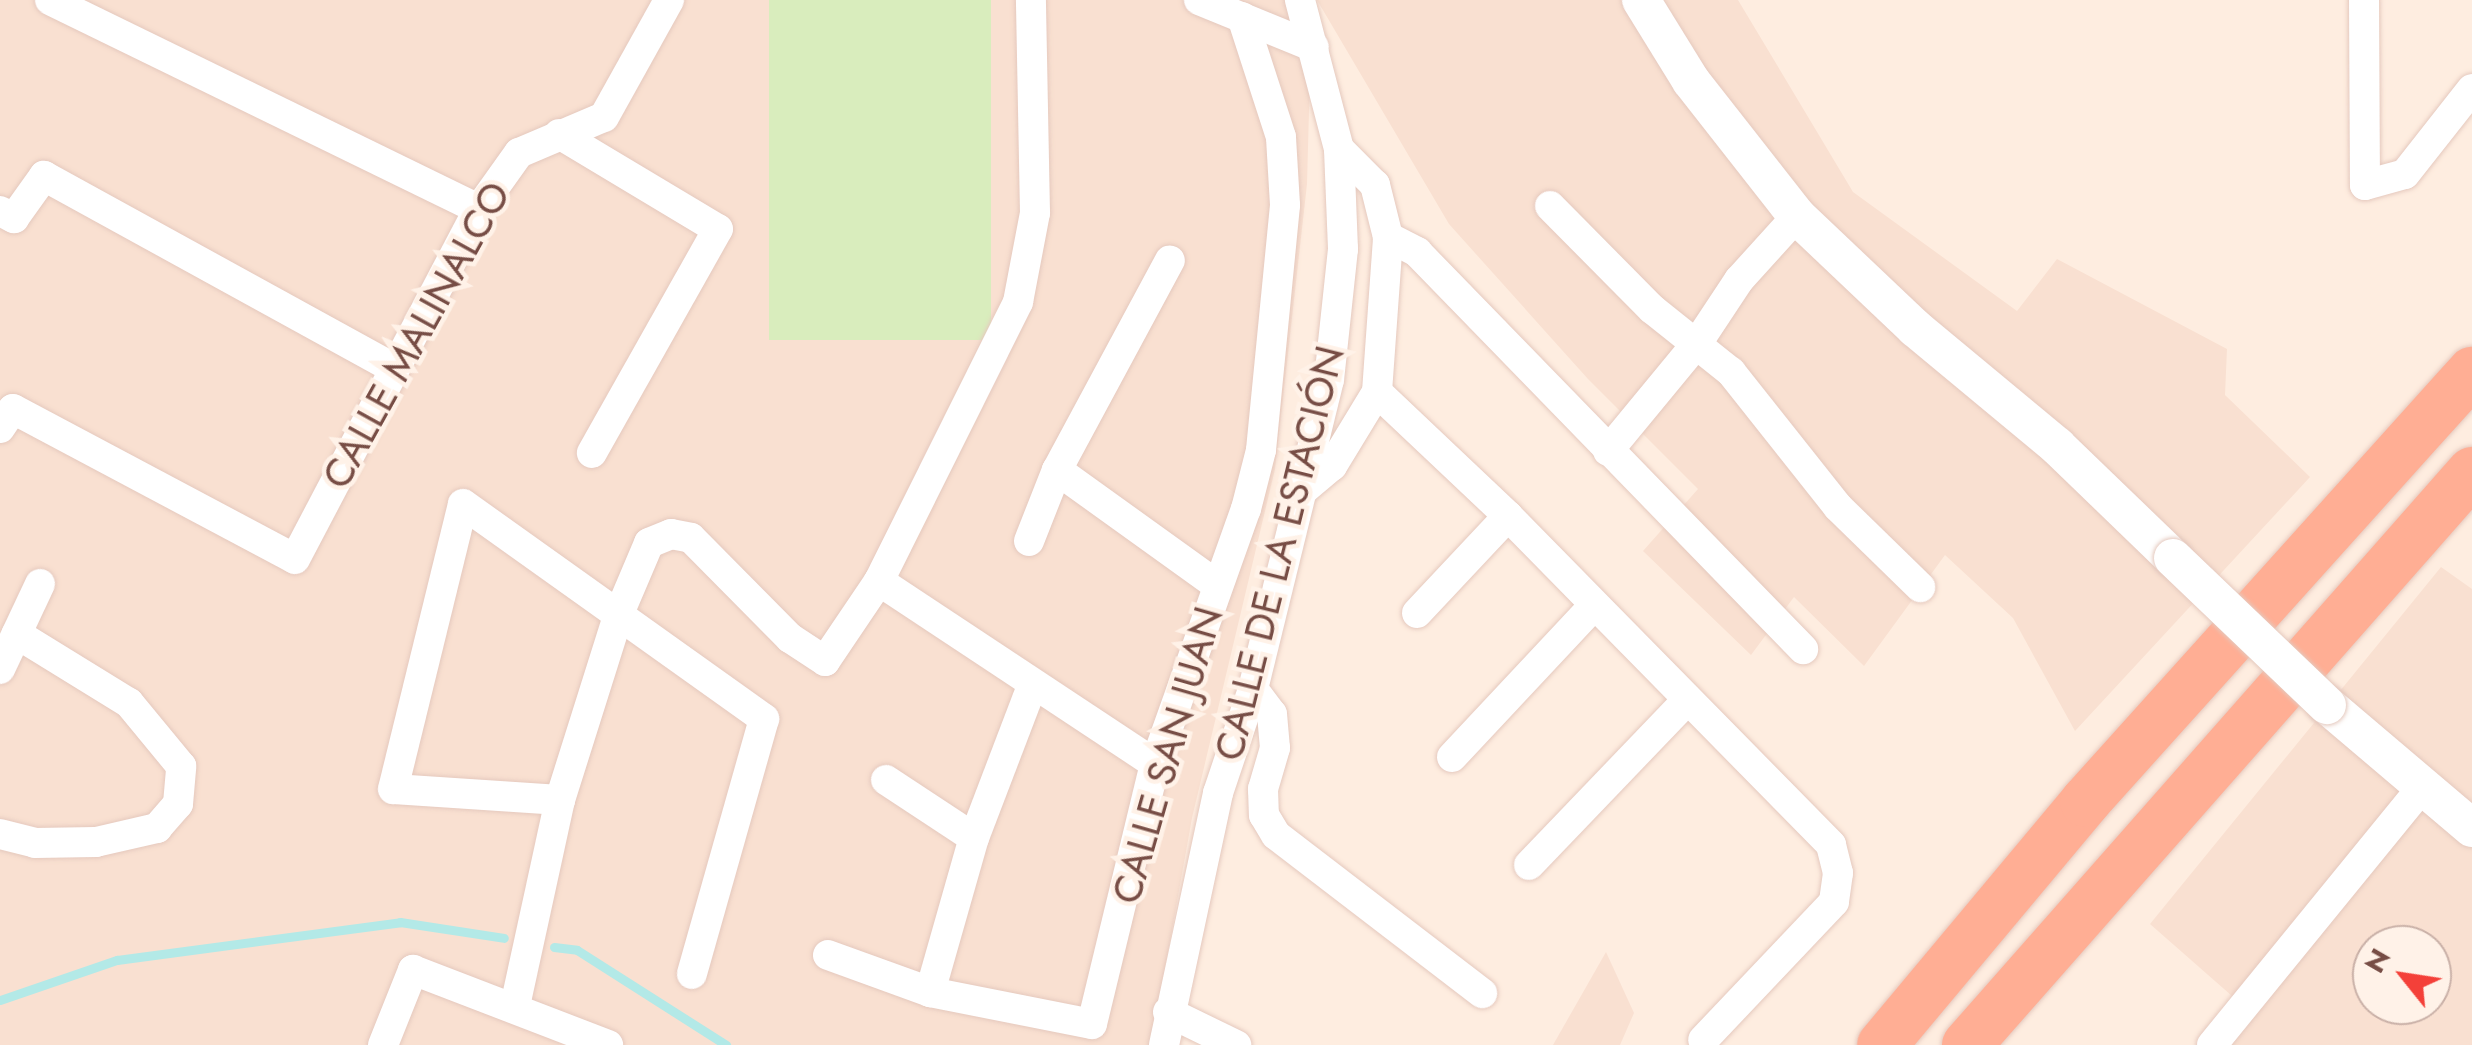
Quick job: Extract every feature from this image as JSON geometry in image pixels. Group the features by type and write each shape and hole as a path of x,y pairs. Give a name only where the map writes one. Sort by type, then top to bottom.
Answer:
{"highway":[{"path":"1882,1045 2085,802 2472,372"},
{"path":"1968,1045 2472,472"}],"street":[{"path":"50,0 479,209"},
{"name":"CALLE MALINALCO","path":"0,428 13,409 295,559 479,209 519,153 604,117 668,0"},
{"path":"515,1006 560,800 618,616 649,544 670,534 690,538 790,638 826,661 879,580 1018,302 1035,214 1031,0"},
{"path":"1199,0 1314,47"},
{"name":"CALLE DE LA ESTACIÓN","path":"1164,1045 1218,792 1253,689 1303,490 1333,345 1343,250 1339,148 1300,0"},
{"path":"1641,0 1691,81 1798,216 1915,328 2057,446 2327,705 2425,784 2472,828"},
{"path":"2364,0 2365,185 2405,174 2472,89"},
{"name":"CALLE SAN JUAN","path":"930,992 1092,1024 1156,764 1246,510 1261,450 1285,205 1280,137 1242,18"},
{"path":"559,134 718,229 592,453"},
{"path":"1303,490 1332,466 1377,392 1388,237 1375,186 1339,148"},
{"path":"0,211 14,218 44,176 393,368"},
{"path":"1550,206 1652,309 1732,372 1838,507 1920,587"},
{"path":"1608,451 1698,342 1739,280 1798,216"},
{"path":"1388,237 1417,252 1804,649"},
{"path":"1030,541 1058,470 1170,260"},
{"path":"1377,392 1508,516 1831,845 1838,873 1834,902 1703,1040"},
{"path":"1058,470 1217,584"},
{"path":"560,800 393,789 464,504 764,719 692,974"},
{"path":"1417,613 1508,516"},
{"path":"879,580 1032,686 1156,764"},
{"path":"0,669 40,584"},
{"path":"1452,757 1594,605"},
{"path":"0,834 35,843 96,842 156,828 178,804 181,766 128,703 17,634"},
{"path":"828,954 930,992 974,838 1032,686"},
{"path":"1253,689 1272,714 1276,748 1263,789 1264,814 1276,835 1482,993"},
{"path":"1529,865 1688,700"},
{"path":"886,780 974,838"},
{"path":"2212,1045 2425,784"},
{"path":"383,1045 413,970 515,1006 608,1045"},
{"path":"1168,1012 1236,1045"}],"shaded area":[{"path":"0,0 1312,0 1307,184 1275,469 1192,818 1152,1041 1159,1045 0,1045"},
{"path":"1317,0 1738,0 1853,192 2017,311 2057,259 2227,349 2225,395 2310,477 2075,731 2013,618 1945,555 1864,666 1794,597 1751,655 1643,551 1698,489 1588,379 1449,224"},
{"path":"2441,567 2472,589 2472,1045 2208,1045 2240,1003 2150,924"},
{"path":"1606,952 1634,1013 1620,1045 1553,1045"}],"green space":[{"path":"769,0 991,0 991,340 769,340"}],"waterway":[{"path":"0,1000 117,960 400,922 504,938"},
{"path":"554,947 577,950 726,1045"}]}
